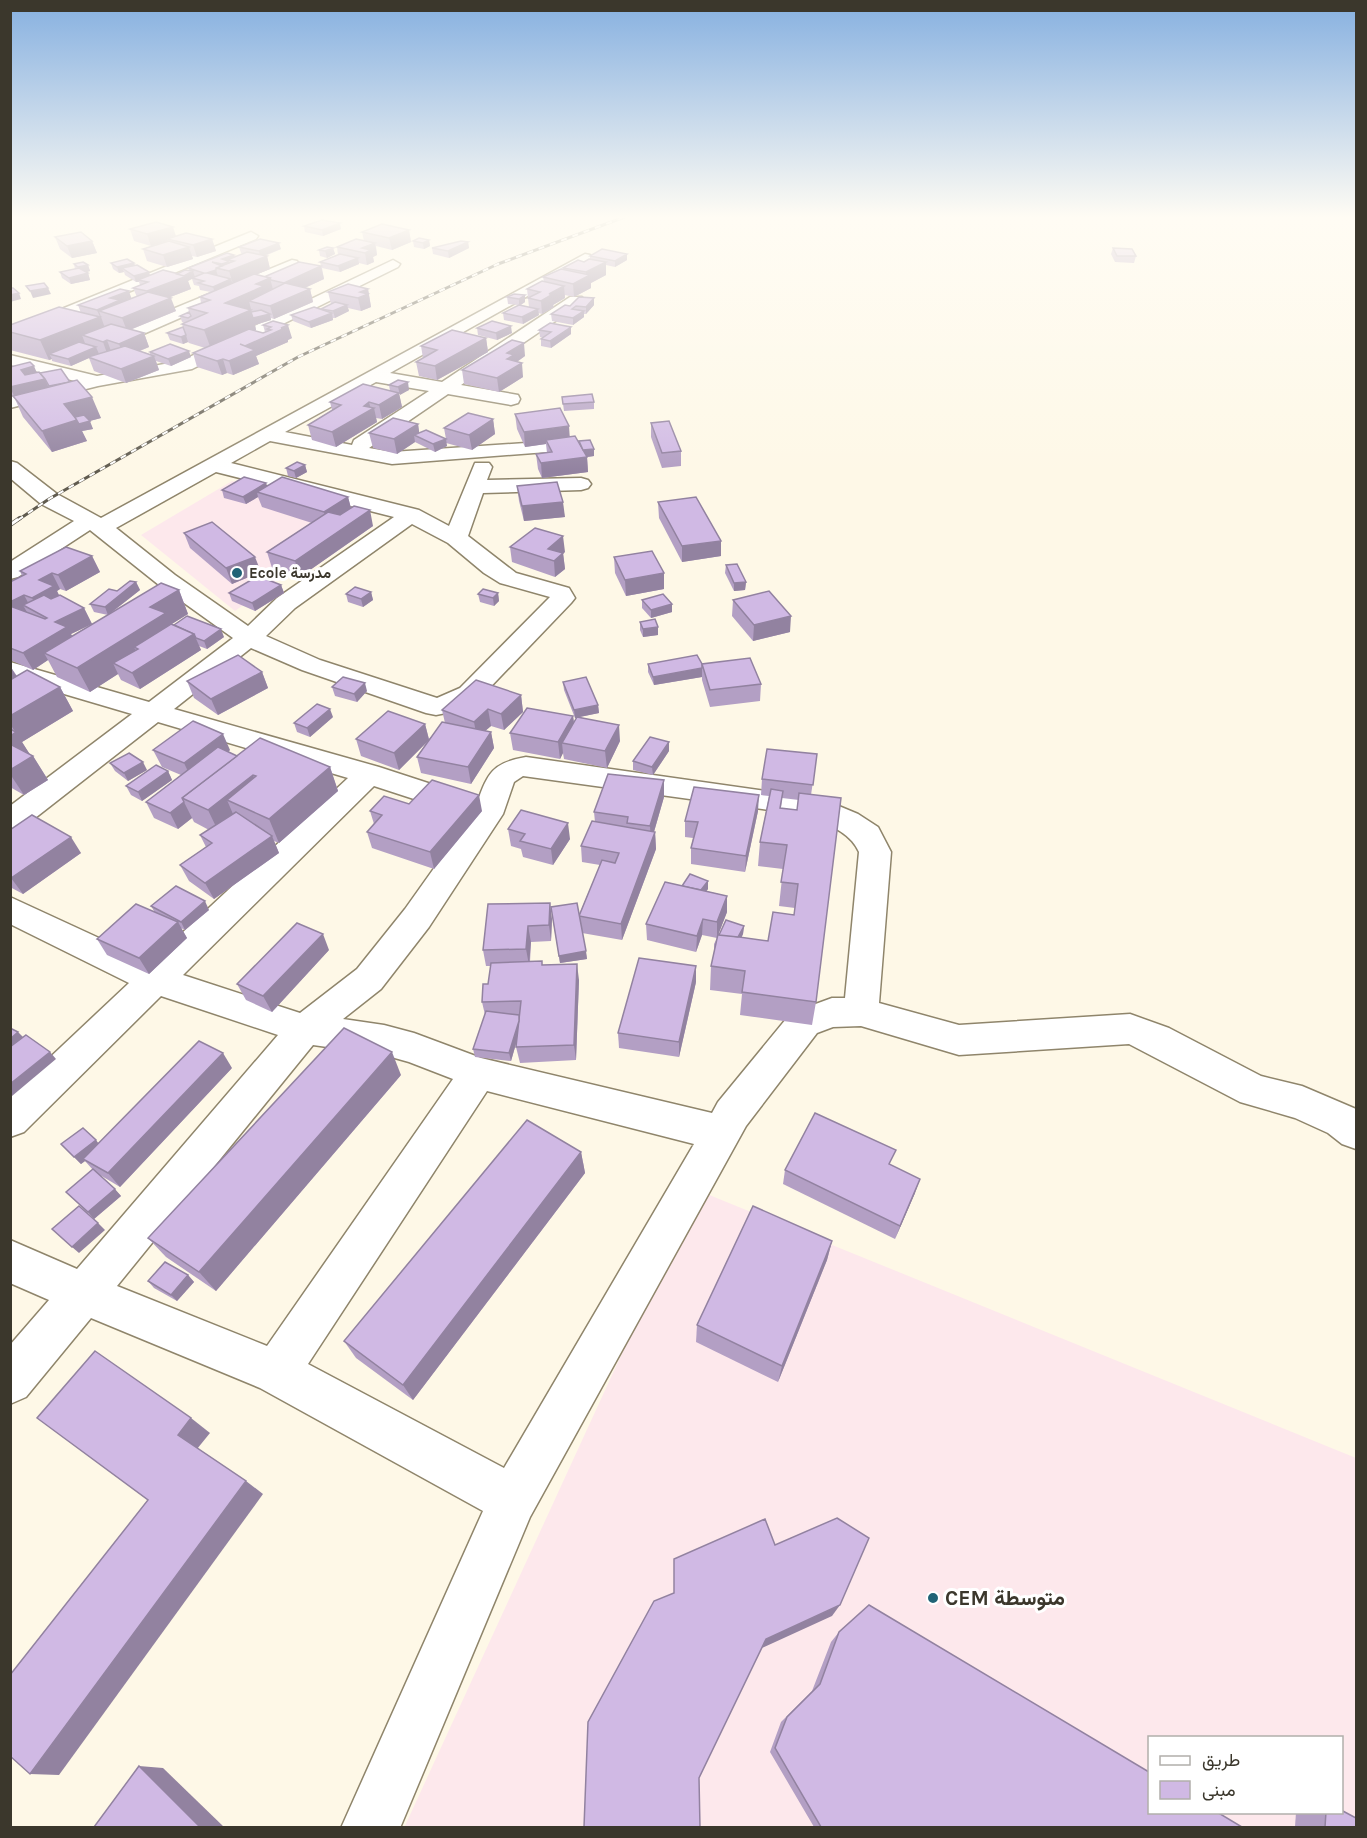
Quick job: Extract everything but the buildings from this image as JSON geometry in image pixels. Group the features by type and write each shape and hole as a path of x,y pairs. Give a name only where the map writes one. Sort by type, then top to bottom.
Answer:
{"street":[{"path":"10,336 93,301"},
{"path":"135,332 212,301"},
{"path":"10,403 97,381 186,365 317,301"},
{"path":"10,572 95,524 214,465 509,301"},
{"path":"352,450 575,301"},
{"path":"51,318 82,323"},
{"path":"114,328 158,337"},
{"path":"192,345 214,351"},
{"path":"10,360 97,381"},
{"path":"374,376 511,399"},
{"path":"267,435 392,458 540,448"},
{"path":"456,538 488,452"},
{"path":"10,467 49,498 95,524 157,587 249,638 311,664 436,707 469,694 563,598 561,593 508,578 492,568 456,538 411,515 214,465"},
{"path":"475,487 581,484"},
{"path":"10,822 249,638 286,603 411,515"},
{"path":"17,678 59,656"},
{"path":"17,678 152,712 369,774 488,814"},
{"path":"10,1381 305,1029 369,979 417,918 488,814 501,777 515,768 526,766 811,806 847,821 867,835 875,852 861,1012"},
{"path":"10,1120 369,774"},
{"path":"10,909 155,980 305,1029 384,1040 414,1048 478,1073 721,1133"},
{"path":"370,1827 513,1500 732,1114 804,1023 832,1013 861,1012 959,1040 1130,1029 1156,1039 1253,1090 1302,1104 1342,1121 1356,1132"},
{"path":"276,1372 478,1073"},
{"path":"10,1261 82,1293 276,1372 513,1500"}],"shaded area":[{"name":"Ecole مدرسة","path":"232,481 365,516 235,611 141,535"},
{"name":"CEM متوسطة","path":"697,1190 1356,1458 1356,1827 404,1828"}],"railway":[{"path":"18,520 49,499 298,357 419,301"},
{"path":"10,525 20,518"}],"place":[{"name":"Ecole مدرسة","path":"237,573"},
{"name":"CEM متوسطة","path":"933,1598"}]}
